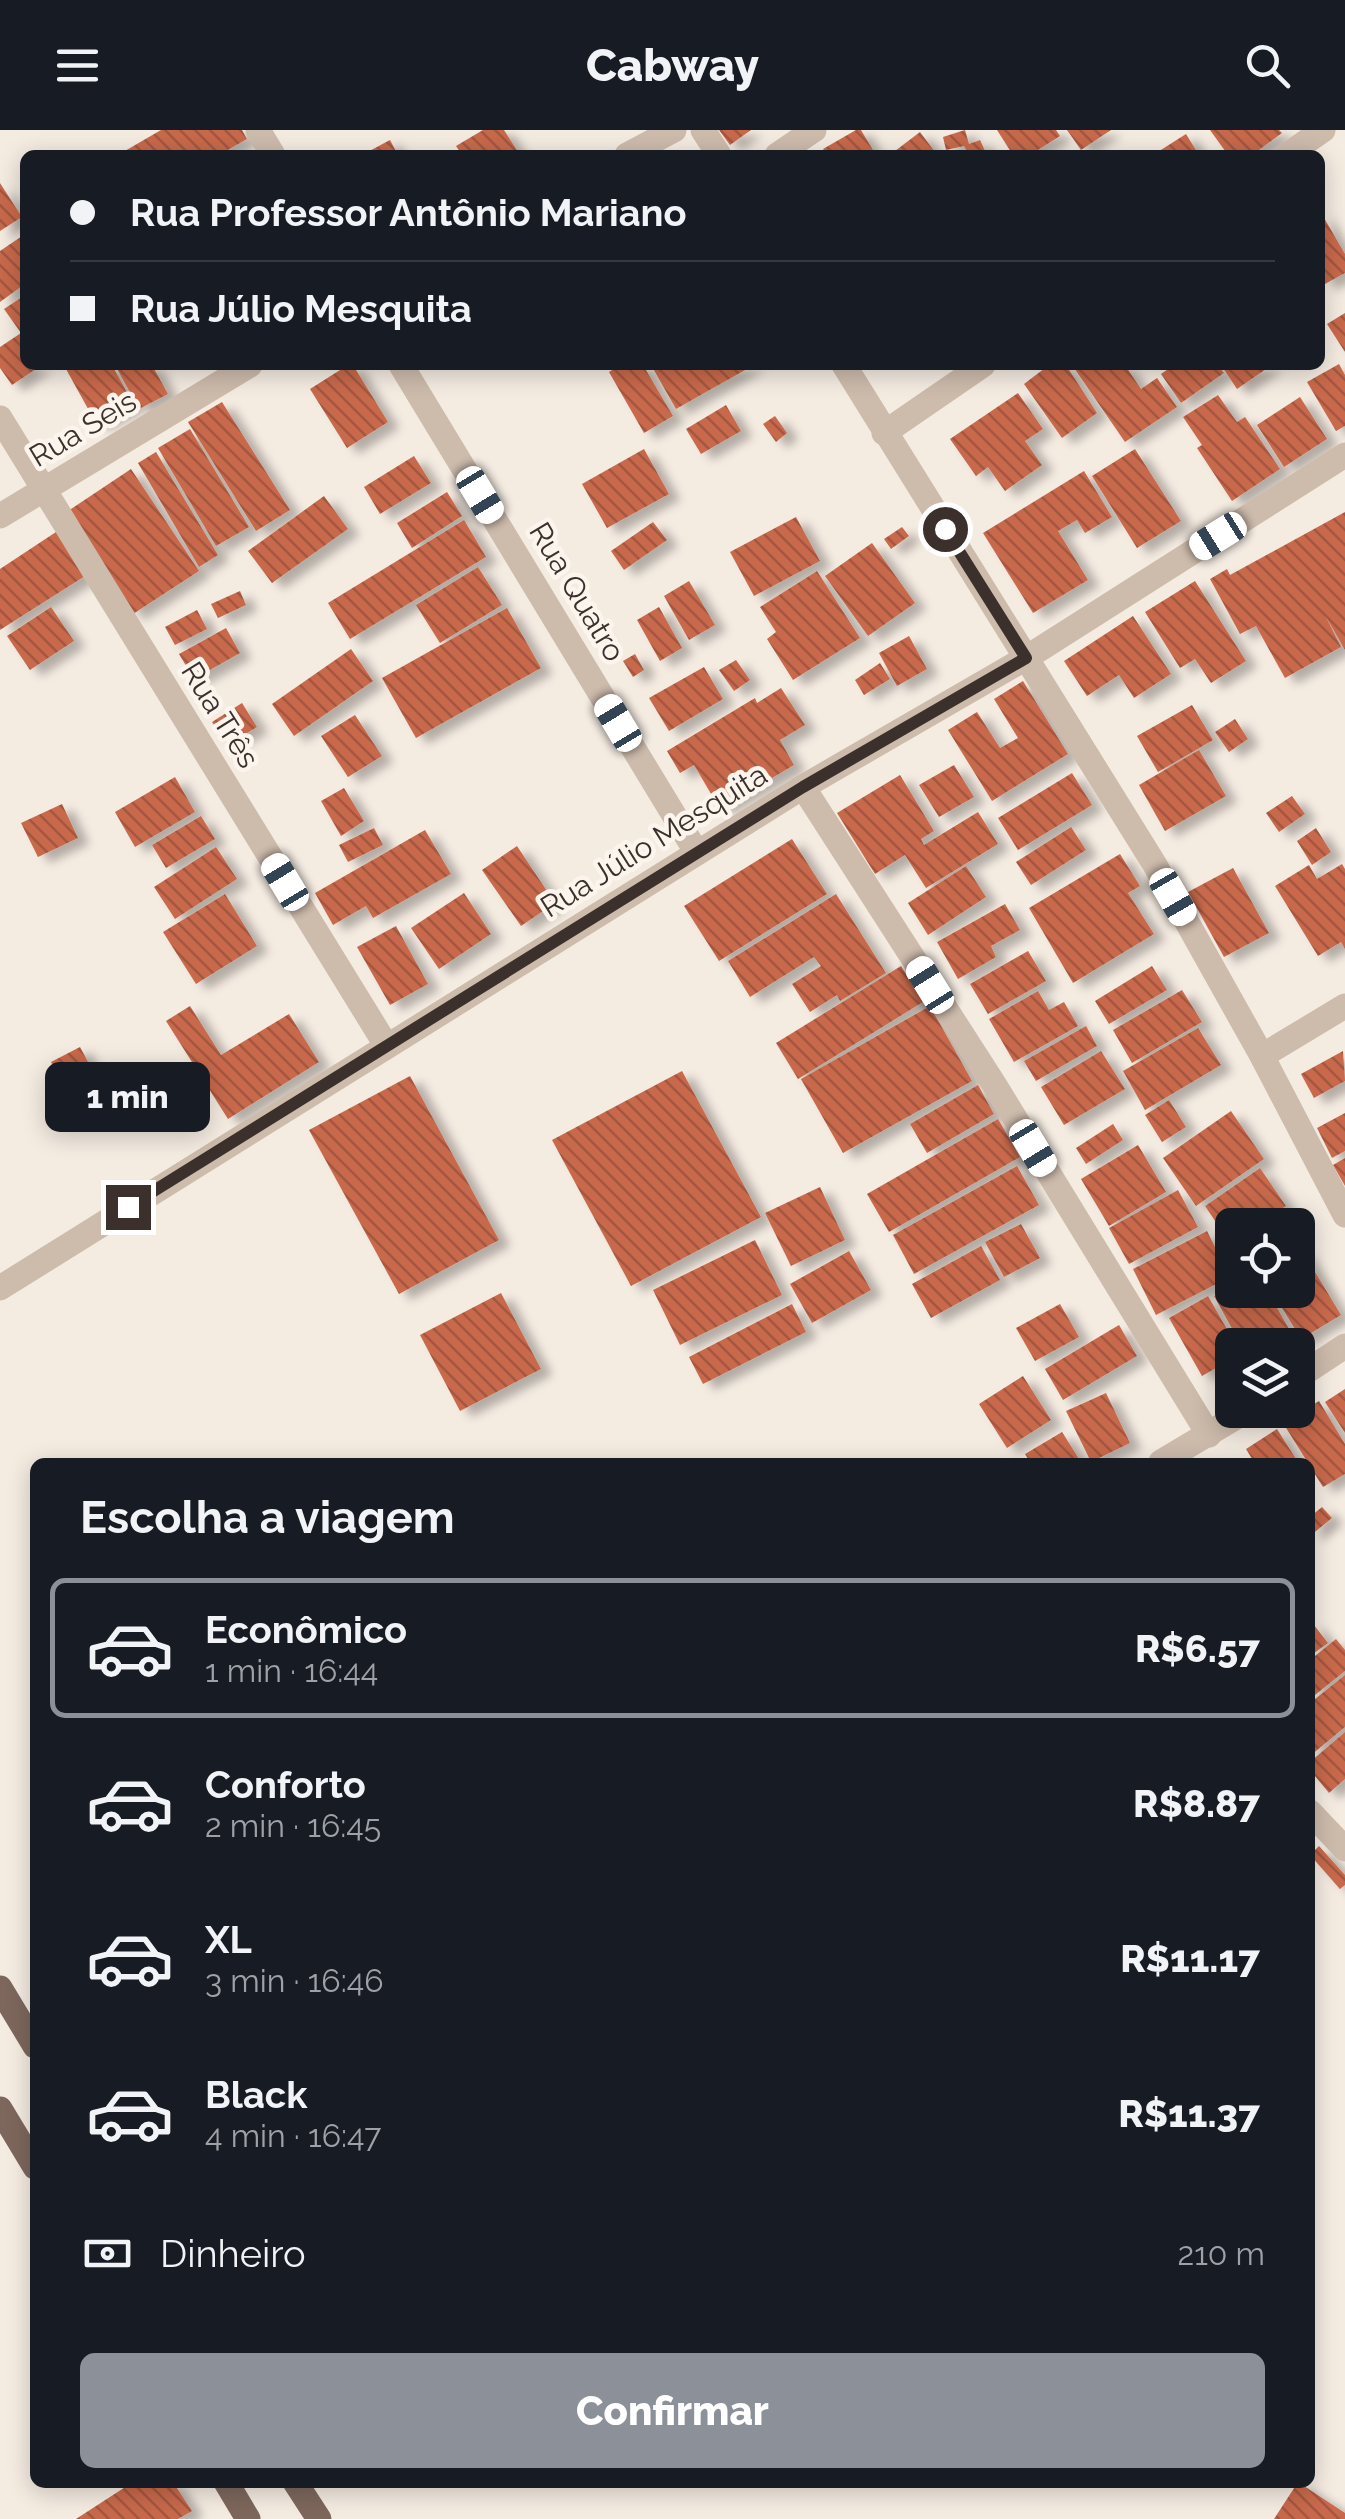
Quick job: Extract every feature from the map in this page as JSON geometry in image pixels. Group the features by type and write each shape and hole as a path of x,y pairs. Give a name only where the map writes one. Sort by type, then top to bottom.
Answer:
{"main road":[{"path":"0,1988 30,2038"},
{"path":"0,2109 30,2159"},
{"path":"230,2488 248,2519"},
{"path":"300,2488 319,2519"}],"street":[{"path":"636,150 674,130"},
{"path":"784,150 814,130"},
{"path":"1294,150 1323,130"},
{"name":"Rua Seis","path":"0,516 242,370"},
{"name":"Rua Quatro","path":"404,370 697,853"},
{"path":"847,370 1155,865 1345,1215"},
{"path":"884,433 976,370"},
{"name":"Rua Três","path":"0,418 386,1045"},
{"name":"Rua Júlio Mesquita","path":"0,1288 803,787 1026,658 1345,456"},
{"path":"803,787 994,1084 1209,1435"},
{"path":"1262,1056 1345,1006"},
{"path":"1315,1366 1345,1346"},
{"path":"1168,1458 1220,1428"},
{"path":"1315,1817 1345,1850"}],"building":[{"path":"161,130 242,130 247,139 228,150 127,150"},
{"path":"483,130 504,130 517,150 459,150 456,146"},
{"path":"719,130 751,130 730,145"},
{"path":"861,130 873,150 824,150"},
{"path":"965,130 969,144 980,140 985,150 966,150 964,146 946,150 943,137"},
{"path":"997,130 1056,130 1060,136 1038,150 1010,150"},
{"path":"1067,130 1111,130 1081,150"},
{"path":"1210,130 1282,133 1259,150 1224,150"},
{"path":"920,132 934,150 896,150"},
{"path":"1186,134 1196,150 1161,150"},
{"path":"390,140 395,150 371,150"},
{"path":"0,183 20,218 0,231"},
{"path":"1325,220 1345,254 1345,273 1325,284"},
{"path":"20,237 20,288 0,302 0,251"},
{"path":"20,298 20,332 4,309"},
{"path":"1345,313 1345,352 1327,324"},
{"path":"20,334 20,370 34,370 12,385 0,368 0,347"},
{"path":"1339,364 1345,375 1345,426 1336,431 1307,382"},
{"path":"67,370 115,370 134,405 97,425"},
{"path":"118,370 155,370 168,394 139,409"},
{"path":"340,370 356,370 388,422 347,448 310,389"},
{"path":"646,370 673,416 644,433 609,372"},
{"path":"654,370 745,370 676,409"},
{"path":"1042,370 1069,370 1097,413 1062,438 1024,384"},
{"path":"1075,370 1128,370 1141,389 1157,378 1177,407 1125,442"},
{"path":"1167,370 1224,373 1181,403 1161,374"},
{"path":"1224,370 1265,370 1237,389"},
{"path":"1018,393 1043,429 1025,441 1042,465 1005,491 988,467 976,476 950,439"},
{"path":"1218,395 1237,422 1245,417 1280,469 1232,501 1197,448 1202,445 1183,417"},
{"path":"1300,397 1327,439 1284,467 1257,425"},
{"path":"222,402 290,510 256,531 188,422"},
{"path":"726,405 741,431 701,454 686,429"},
{"path":"775,416 787,433 776,442 763,424"},
{"path":"190,429 249,527 216,546 158,448"},
{"path":"644,449 669,494 607,528 582,484"},
{"path":"1135,449 1181,521 1137,548 1092,476"},
{"path":"156,452 218,555 199,567 138,463"},
{"path":"414,456 431,483 380,514 364,487"},
{"path":"131,469 199,571 133,614 65,513"},
{"path":"1084,471 1112,517 1085,533 1077,520 1058,531 1088,580 1033,613 983,533"},
{"path":"447,492 462,516 412,548 397,523"},
{"path":"324,496 348,529 272,583 248,551"},
{"path":"1345,512 1345,650 1325,615 1341,647 1285,678 1256,626 1240,634 1210,579 1227,569 1230,575"},
{"path":"796,517 820,561 754,596 730,552"},
{"path":"464,520 486,557 350,639 328,603"},
{"path":"653,522 667,540 624,570 611,551"},
{"path":"902,527 909,536 891,549 884,539"},
{"path":"56,532 85,576 0,630 0,569"},
{"path":"872,543 915,603 868,636 825,576"},
{"path":"478,567 502,605 440,643 416,605"},
{"path":"817,571 860,638 793,680 767,639 776,632 760,607"},
{"path":"689,581 715,625 689,640 664,596"},
{"path":"1195,581 1246,661 1211,683 1195,659 1180,668 1145,612"},
{"path":"240,591 246,605 218,618 211,604"},
{"path":"51,607 74,641 30,670 7,636"},
{"path":"659,607 682,648 660,661 637,620"},
{"path":"507,608 541,668 416,738 382,678"},
{"path":"197,610 207,629 175,645 165,627"},
{"path":"1133,616 1171,674 1134,698 1119,675 1087,696 1064,661"},
{"path":"226,628 240,653 194,679 179,654"},
{"path":"909,636 927,669 897,686 879,653"},
{"path":"351,649 373,681 294,736 272,704"},
{"path":"635,654 644,670 633,677 623,661"},
{"path":"736,660 750,680 734,691 719,670"},
{"path":"880,663 890,679 864,695 855,680"},
{"path":"704,667 723,699 669,731 649,698"},
{"path":"1023,681 1068,754 992,801 948,730 977,712 1000,748 1018,738 994,699"},
{"path":"781,688 805,725 780,740 794,765 720,809 694,765 680,773 667,751 755,698 757,703"},
{"path":"242,703 257,727 227,745 212,722"},
{"path":"1192,705 1213,740 1158,772 1137,736"},
{"path":"355,715 382,756 348,777 321,736"},
{"path":"1235,719 1248,739 1229,752 1215,732"},
{"path":"1199,750 1226,796 1165,831 1139,785"},
{"path":"954,765 974,797 939,817 919,785"},
{"path":"1072,773 1092,805 1018,850 998,818"},
{"path":"900,775 934,831 921,839 924,845 978,812 998,844 926,888 905,855 875,874 837,813"},
{"path":"175,777 195,812 135,847 115,812"},
{"path":"344,788 364,821 341,836 321,801"},
{"path":"1292,796 1305,814 1279,832 1266,813"},
{"path":"62,804 78,838 38,857 21,823"},
{"path":"201,816 215,839 166,868 152,845"},
{"path":"1071,827 1086,850 1031,885 1016,862"},
{"path":"374,828 383,845 348,862 339,845"},
{"path":"1316,828 1331,852 1312,865 1297,841"},
{"path":"425,830 451,874 373,918 366,906 333,925 315,893"},
{"path":"792,839 827,894 719,961 684,906"},
{"path":"517,846 555,903 521,926 482,870"},
{"path":"216,847 237,879 175,919 154,887"},
{"path":"1120,854 1140,886 1128,893 1154,934 1073,983 1029,908"},
{"path":"1342,864 1345,949 1341,942 1318,956 1275,886 1309,865 1317,879"},
{"path":"966,866 986,897 928,935 908,903"},
{"path":"1233,868 1269,933 1224,957 1188,892"},
{"path":"464,893 491,934 439,969 411,928"},
{"path":"225,894 257,946 196,984 163,932"},
{"path":"836,894 886,973 840,1001 837,995 810,1012 792,984 821,966 814,957 750,997 728,961"},
{"path":"1005,904 1020,930 991,946 996,957 958,979 937,942"},
{"path":"396,926 428,984 390,1005 357,947"},
{"path":"1028,951 1046,981 988,1014 970,984"},
{"path":"901,966 923,1002 798,1079 776,1043"},
{"path":"1152,966 1167,990 1109,1024 1095,1001"},
{"path":"1182,990 1202,1022 1132,1063 1113,1030"},
{"path":"1038,991 1049,1010 1064,1002 1078,1026 1014,1062 989,1019"},
{"path":"190,1006 221,1055 289,1014 319,1062 228,1119 166,1021"},
{"path":"930,1006 972,1081 843,1153 801,1079"},
{"path":"1086,1026 1097,1046 1036,1081 1024,1061"},
{"path":"1198,1028 1221,1065 1145,1110 1123,1071"},
{"path":"80,1047 95,1075 66,1091 51,1062"},
{"path":"1101,1051 1125,1089 1064,1125 1041,1087"},
{"path":"1343,1051 1345,1081 1314,1098 1301,1074"},
{"path":"682,1071 761,1217 631,1286 552,1140"},
{"path":"410,1076 499,1240 399,1294 309,1130"},
{"path":"978,1085 994,1114 927,1153 910,1124"},
{"path":"1169,1100 1186,1127 1162,1142 1145,1115"},
{"path":"1231,1111 1264,1159 1196,1206 1163,1158"},
{"path":"1345,1113 1345,1151 1332,1158 1317,1128"},
{"path":"998,1119 1020,1157 889,1232 867,1194"},
{"path":"1113,1124 1123,1140 1086,1164 1076,1148"},
{"path":"1138,1145 1166,1192 1109,1226 1081,1179"},
{"path":"1345,1158 1345,1186 1333,1165"},
{"path":"1017,1166 1039,1205 914,1274 893,1235"},
{"path":"1260,1168 1286,1206 1215,1208 1215,1221 1205,1206"},
{"path":"820,1187 845,1240 791,1266 765,1213"},
{"path":"1178,1190 1198,1227 1129,1264 1109,1228"},
{"path":"1021,1224 1040,1258 1004,1277 985,1242"},
{"path":"1207,1231 1215,1247 1215,1285 1156,1315 1133,1269"},
{"path":"755,1240 782,1295 680,1345 653,1290"},
{"path":"981,1246 1000,1280 931,1318 912,1284"},
{"path":"849,1251 871,1290 812,1323 790,1284"},
{"path":"1315,1272 1341,1315 1315,1331 1294,1328 1282,1308 1315,1308"},
{"path":"501,1293 541,1369 460,1411 420,1335"},
{"path":"1208,1296 1226,1328 1215,1328 1215,1369 1202,1376 1169,1318"},
{"path":"792,1304 806,1332 703,1384 689,1357"},
{"path":"1060,1304 1079,1337 1035,1361 1016,1328"},
{"path":"1221,1308 1277,1308 1288,1328 1232,1328"},
{"path":"1119,1325 1137,1356 1063,1400 1045,1369"},
{"path":"1023,1376 1051,1420 1007,1448 979,1404"},
{"path":"1345,1389 1345,1433 1325,1402"},
{"path":"1106,1393 1130,1443 1099,1458 1089,1458 1066,1411"},
{"path":"1319,1401 1345,1444 1345,1474 1323,1487 1315,1474 1315,1458 1305,1458 1286,1428 1315,1428 1315,1403"},
{"path":"1277,1429 1295,1458 1252,1458 1246,1449"},
{"path":"1062,1432 1078,1458 1028,1458 1025,1454"},
{"path":"1322,1507 1332,1518 1315,1532 1315,1513"},
{"path":"1315,1626 1328,1643 1315,1652"},
{"path":"1336,1639 1345,1650 1345,1671 1315,1695 1315,1656"},
{"path":"1345,1675 1345,1727 1315,1752 1315,1699"},
{"path":"1345,1732 1345,1779 1329,1793 1315,1776 1315,1758"},
{"path":"1319,1846 1345,1875 1345,1885 1340,1889 1315,1861"},
{"path":"124,2488 177,2488 192,2511 178,2519 76,2519"},
{"path":"1294,2488 1307,2488 1345,2513 1345,2519 1274,2519"}],"route":[{"path":"128,1207 803,787 1026,658 945,529"}]}
